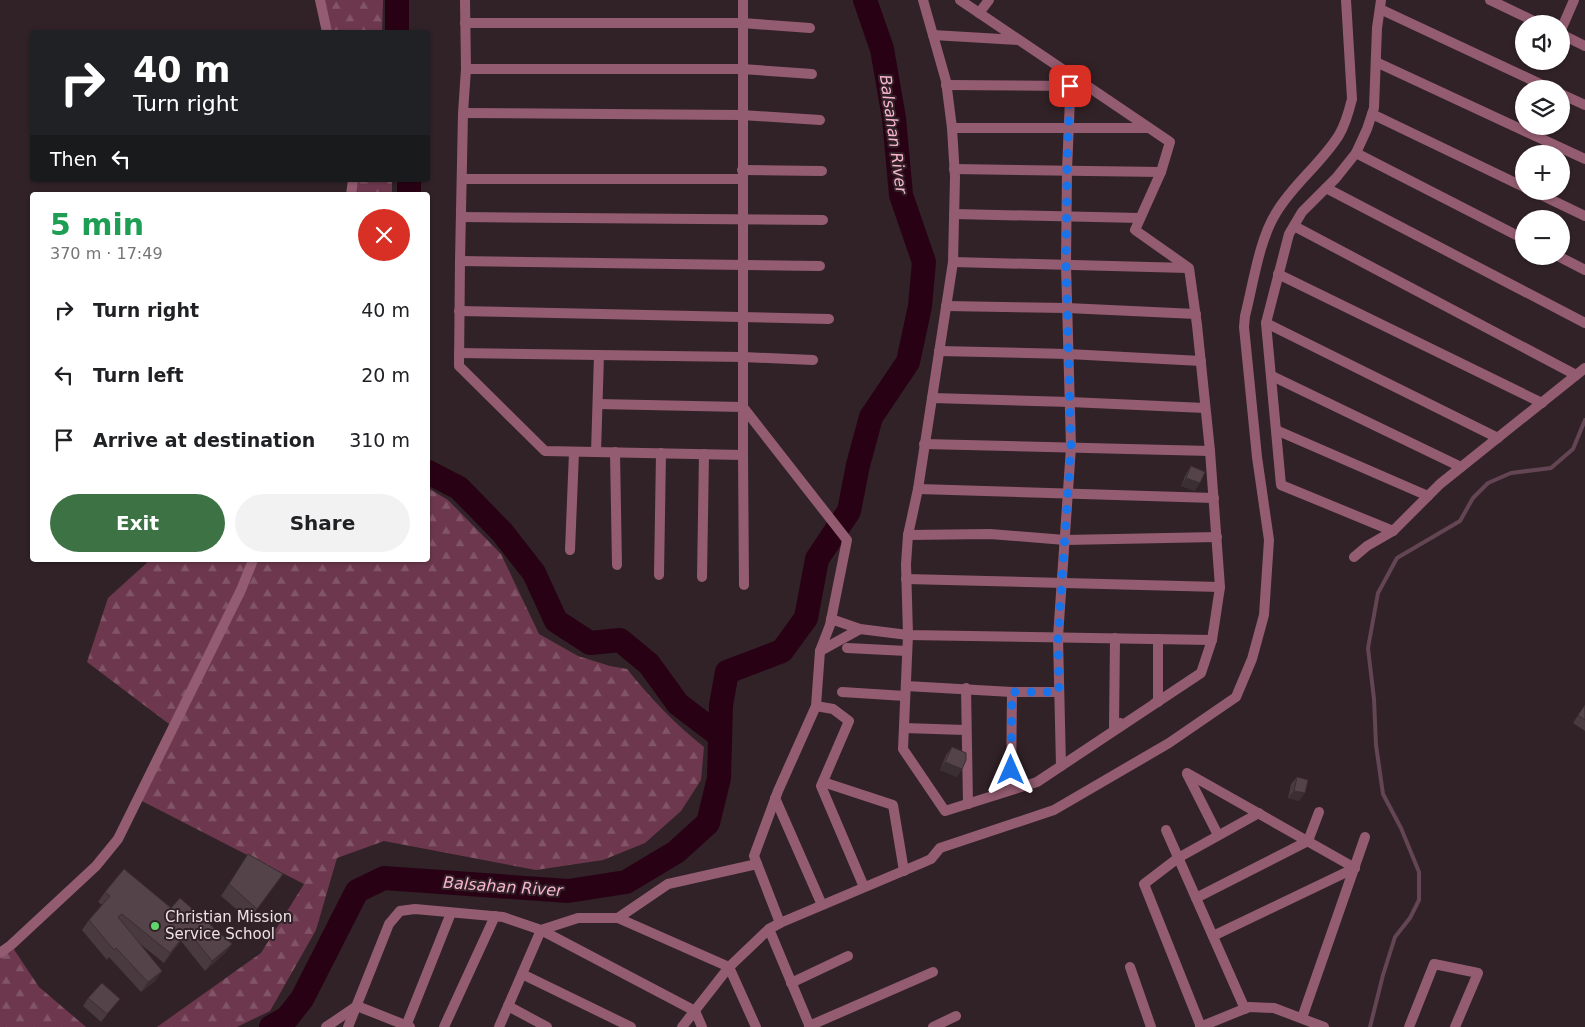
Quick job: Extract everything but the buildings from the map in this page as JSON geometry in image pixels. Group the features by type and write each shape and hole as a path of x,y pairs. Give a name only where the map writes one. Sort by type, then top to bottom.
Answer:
{"street":[{"path":"320,0 327,30"},
{"path":"465,0 466,69 463,113 459,366 545,451 743,455"},
{"path":"743,0 744,585"},
{"path":"923,0 946,85 952,128 954,169 953,262 918,488 908,535 906,579 908,635 903,749 945,811 1037,782 1201,673 1212,640 1220,588 1206,408 1189,268 1135,230 1160,172 1170,142 960,0"},
{"path":"979,13 989,0"},
{"path":"682,1027 729,967 769,929 931,859 940,848 1054,810 1169,743 1236,697 1252,659 1264,615 1269,540 1257,457 1244,326 1245,316 1263,243 1274,215 1339,134 1352,99 1346,0"},
{"path":"1490,0 1521,15"},
{"path":"1568,15 1574,0"},
{"path":"1393,531 1281,485 1266,323 1289,234 1302,212 1326,188 1356,153 1372,114 1374,108 1377,28 1381,4 1533,80"},
{"path":"465,23 742,23 810,28"},
{"path":"933,35 1019,40"},
{"path":"1570,38 1585,46"},
{"path":"1376,62 1585,159"},
{"path":"466,69 742,69 812,74"},
{"path":"1060,766 1058,638 1071,447 1066,216 1071,75"},
{"path":"946,85 1070,86"},
{"path":"1570,98 1585,105"},
{"path":"463,113 742,115 820,120"},
{"path":"1372,114 1515,183"},
{"path":"952,128 1150,128"},
{"path":"1356,153 1515,234"},
{"path":"954,169 1160,172"},
{"path":"462,179 822,171"},
{"path":"1326,188 1585,323"},
{"path":"1552,200 1585,216"},
{"path":"954,214 1140,218"},
{"path":"461,217 823,220"},
{"path":"1294,226 1576,375"},
{"path":"460,260 820,266"},
{"path":"953,262 1189,268"},
{"path":"1570,262 1585,270"},
{"path":"1278,274 1542,403"},
{"path":"946,306 1067,308 1196,314"},
{"path":"459,311 829,319"},
{"path":"1266,323 1498,438"},
{"path":"939,351 1068,354 1201,361"},
{"path":"459,353 813,360"},
{"path":"596,452 599,355"},
{"path":"1354,557 1393,531 1440,484 1585,368"},
{"path":"1272,376 1461,467"},
{"path":"932,398 1206,408"},
{"path":"598,404 743,406"},
{"path":"743,406 811,491 847,540 831,619 820,652 816,706 775,798 754,856 780,923"},
{"path":"1276,430 1428,496"},
{"path":"924,444 1210,451"},
{"path":"570,550 574,452"},
{"path":"615,452 616,565"},
{"path":"659,575 661,453"},
{"path":"702,577 704,454"},
{"path":"918,488 1214,498"},
{"path":"908,535 990,534 1065,540 1217,537"},
{"path":"0,952 11,945 96,866 118,839 241,590 252,562"},
{"path":"906,579 1220,588"},
{"path":"831,619 860,629 908,635 1212,640"},
{"path":"820,652 860,629"},
{"path":"1115,638 1114,727 1158,702"},
{"path":"1158,639 1158,702"},
{"path":"846,648 907,651"},
{"path":"842,692 966,688 1012,692 1059,692"},
{"path":"966,688 965,730 968,804"},
{"path":"1011,790 1012,692"},
{"path":"816,706 833,709 849,721 821,786 864,887"},
{"path":"904,728 965,730"},
{"path":"1218,834 1187,773 1355,868"},
{"path":"823,782 894,805 904,871"},
{"path":"775,798 822,905"},
{"path":"1196,898 1308,841 1319,812"},
{"path":"1259,813 1218,834 1178,858 1144,884 1200,1027 1249,1007 1274,1008 1324,1027"},
{"path":"1166,830 1245,1009"},
{"path":"1302,1018 1365,838"},
{"path":"618,918 668,884 757,864"},
{"path":"1213,936 1355,868"},
{"path":"348,1027 389,924 400,911 415,909 503,917 541,930 695,1011 702,1027"},
{"path":"357,1006 408,1026 451,913"},
{"path":"444,1027 495,916"},
{"path":"499,1027 541,930 578,918 618,918 729,967 756,1027"},
{"path":"769,929 809,1026 932,972"},
{"path":"791,983 848,956"},
{"path":"1409,1027 1434,964 1478,973 1455,1027"},
{"path":"1130,967 1151,1027"},
{"path":"522,974 631,1027"},
{"path":"326,1027 357,1006"},
{"path":"508,1006 547,1027"},
{"path":"933,1027 956,1016"}],"green space":[{"path":"318,0 383,0 382,30 326,30"},
{"path":"352,182 392,182 392,192 350,192"},
{"path":"430,489 448,500 501,554 539,634 578,656 627,669 663,710 704,747 701,780 681,811 645,843 603,860 536,870 384,841 337,858 316,930 270,1011 237,1027 157,1027 261,953 304,884 138,799 173,727 87,662 108,598 148,562 430,562"},
{"path":"11,945 39,987 86,1027 0,1027 0,953"}],"waterway":[{"name":"Balsahan River","path":"397,0 397,30"},
{"name":"Balsahan River","path":"271,1027 287,1018 302,999 357,891 384,878 568,891 626,882 676,852 708,823 719,778 721,705 727,672 782,651 806,618 817,559 849,511 858,465 871,417 908,362 920,306 924,262 901,195 894,118 882,49 865,0"},
{"name":"Balsahan River","path":"409,182 409,192"},
{"path":"1370,1027 1395,937 1410,918 1419,900 1419,872 1401,828 1383,794 1376,745 1374,699 1368,648 1378,593 1397,558 1460,521 1473,498 1488,483 1511,473 1551,468 1573,449 1585,420"},
{"name":"Balsahan River","path":"430,473 459,488 502,532 534,573 556,621 590,643 620,640 649,664 678,704 720,736"}],"place":[{"name":"Christian Mission Service School","path":"155,926"}],"route":[{"path":"1011,770 1012,692 1059,692 1058,638 1071,447 1066,265 1070,86"}]}
